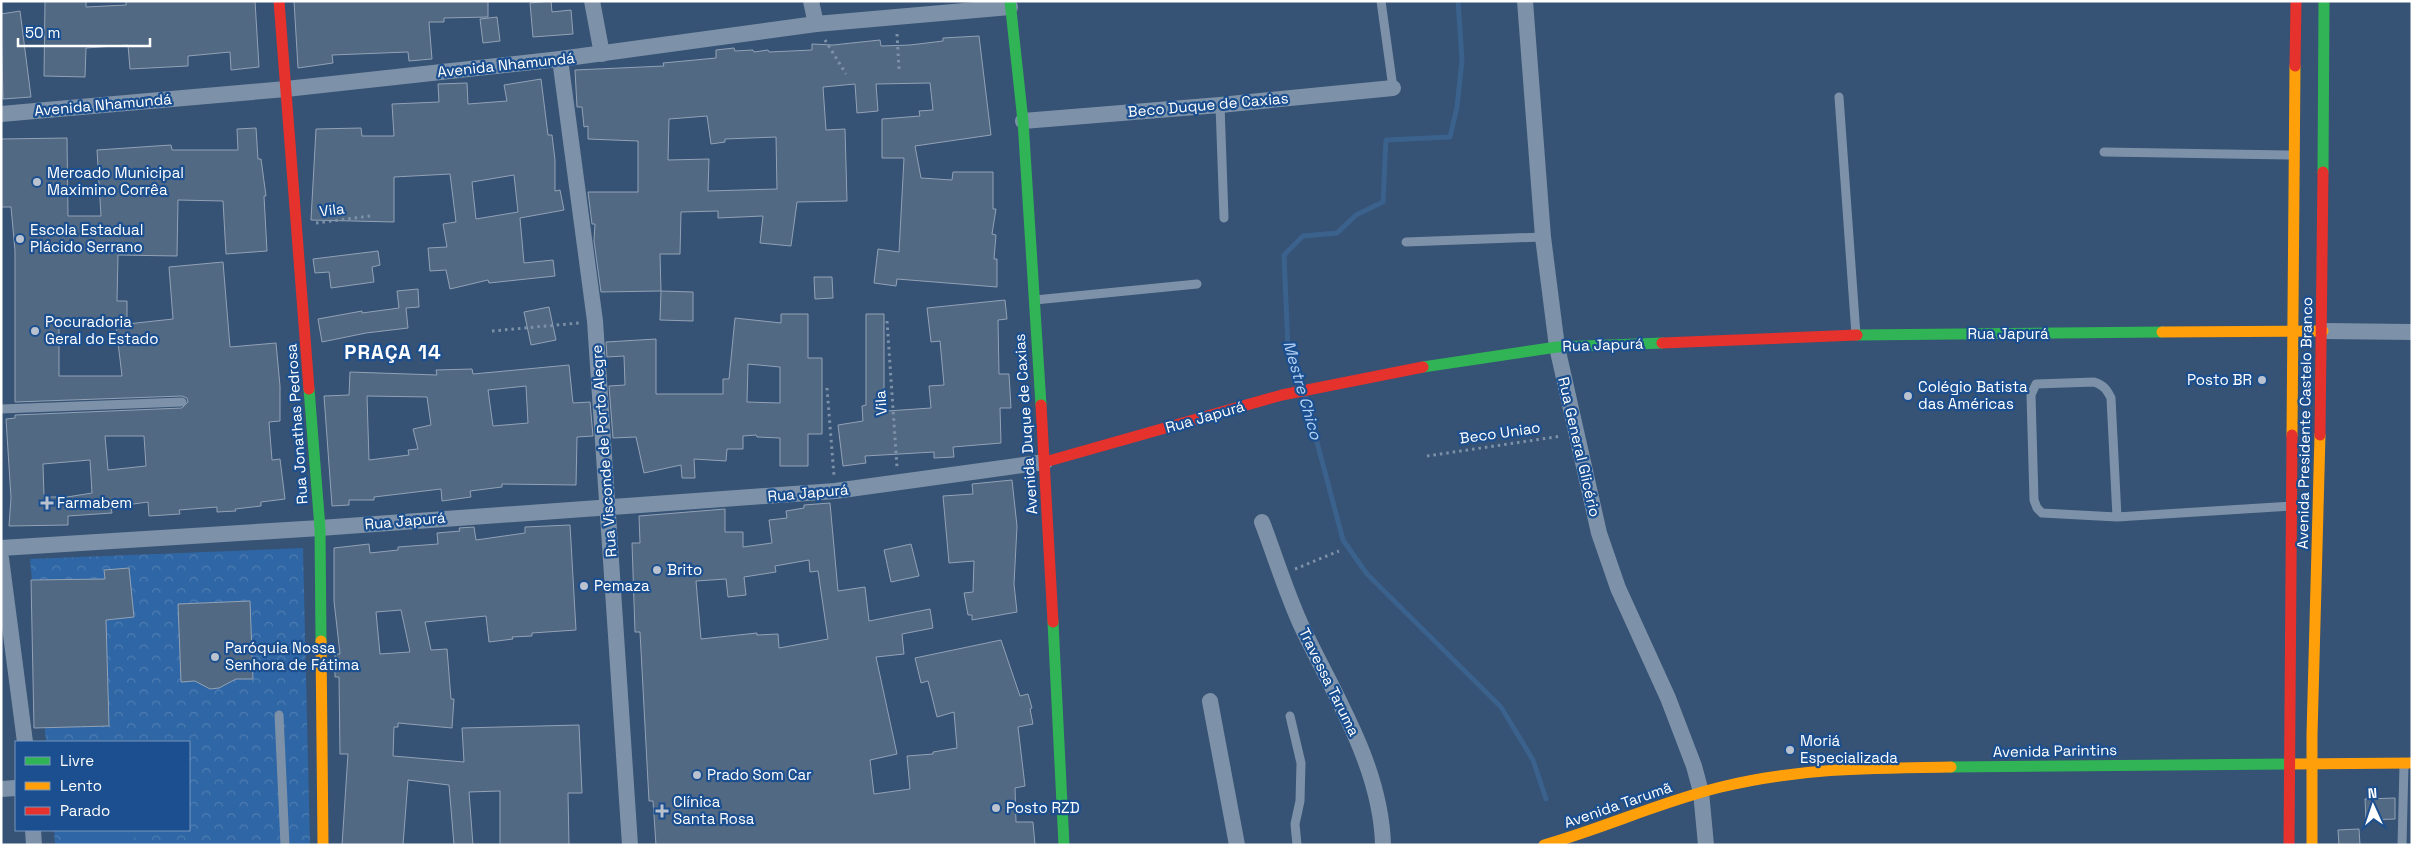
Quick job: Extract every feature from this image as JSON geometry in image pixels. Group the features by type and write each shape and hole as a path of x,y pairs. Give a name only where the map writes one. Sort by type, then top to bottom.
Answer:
{"street":[{"name":"Rua Jonathas Pedrosa","path":"279,1 320,528 323,845"},
{"path":"592,1 602,54"},
{"path":"811,1 816,24"},
{"name":"Rua General Glicério","path":"1525,1 1543,237 1557,347 1599,533 1618,588 1668,698 1694,766 1701,792 1706,845"},
{"name":"Avenida Presidente Castelo Branco","path":"2289,845 2296,1"},
{"name":"Avenida Presidente Castelo Branco","path":"2312,845 2312,762 2323,331 2324,1"},
{"name":"Avenida Nhamundá","path":"1,114 286,90 602,54 816,24 896,18 1010,4"},
{"name":"Avenida Duque de Caxias","path":"1010,4 1023,121 1045,462 1064,845"},
{"name":"Rua Visconde de Porto Alegre","path":"560,59 595,322 609,508 630,845"},
{"name":"Beco Duque de Caxias","path":"1023,121 1220,106 1393,88"},
{"name":"Rua Japurá","path":"1,548 609,508 835,491 899,483 1045,462 1282,395 1386,372 1557,347 1856,335 2293,331 2412,332"},
{"name":"Travessa Taruma","path":"1262,522 1300,623 1359,746 1374,788 1383,824 1383,845"},
{"path":"1,558 25,741"},
{"path":"1210,701 1237,845"},
{"name":"Avenida Parintins","path":"1701,792 1794,772 1841,768 2290,762 2408,763"},
{"path":"1,789 15,788"},
{"name":"Avenida Tarumã","path":"1544,845 1701,792"},
{"path":"33,831 34,845"}],"lane":[{"path":"1382,1 1393,88"},
{"path":"1838,97 1856,335"},
{"path":"1220,106 1224,218"},
{"path":"2104,152 2295,155"},
{"path":"1406,242 1543,237"},
{"path":"1034,300 1197,284"},
{"path":"2118,517 2111,398 2107,390 2101,384 2094,382 2036,384 2031,395 2034,500 2042,514 2118,517 2291,506"},
{"path":"1,409 182,402"},
{"path":"279,715 285,845"},
{"path":"1290,716 1301,762 1300,801 1295,824 1297,845"},
{"path":"2402,845 2408,763"}],"path":[{"path":"896,18 899,69"},
{"path":"816,24 846,74"},
{"name":"Vila","path":"296,225 370,216"},
{"name":"Vila","path":"886,321 899,483"},
{"path":"492,331 595,322"},
{"path":"827,388 835,491"},
{"name":"Beco Uniao","path":"1427,456 1576,434"},
{"path":"1282,574 1338,551"}],"green space":[{"path":"303,548 310,845 55,845 54,831 190,831 190,741 46,741 30,559"},
{"path":"66,831 133,831 135,845 67,845"}],"building":[{"path":"45,1 86,1 86,7 126,5 126,1 255,1 259,67 231,70 230,52 188,56 188,66 130,69 128,45 86,48 85,77 44,76"},
{"path":"294,1 488,1 488,17 444,18 444,22 429,22 432,59 409,61 408,52 332,55 333,63 298,68"},
{"path":"551,1 552,12 571,10 573,34 533,37 530,3"},
{"path":"20,11 31,97 3,99 1,14"},
{"path":"497,17 500,41 483,43 480,19"},
{"path":"979,36 991,135 915,146 921,178 952,180 953,172 993,172 993,209 996,209 992,234 996,235 994,259 997,259 997,287 897,279 896,286 874,283 878,249 899,252 904,158 882,158 882,119 920,116 919,111 933,110 930,83 876,84 878,111 857,113 855,84 823,87 826,130 845,129 847,201 797,202 791,246 760,243 763,216 718,218 718,211 681,212 680,254 660,254 661,291 601,292 594,241 595,224 592,224 588,192 638,192 638,141 588,139 588,126 584,127 582,107 577,107 575,70 664,66 663,63 716,58 716,50 734,48 735,51 753,50 754,52 768,50 769,52 812,50 812,44 833,45 880,40 881,46 910,45 943,41 943,38","holes":["707,116 711,144 725,142 725,139 776,137 777,189 708,191 709,159 668,160 669,119"]},
{"path":"541,79 548,135 552,135 555,160 555,191 560,190 564,210 520,218 524,263 553,260 555,276 489,283 488,280 450,289 446,270 430,271 428,248 447,247 443,224 456,222 450,174 394,177 394,222 311,220 316,129 361,128 362,136 394,136 392,104 439,102 438,84 467,83 468,104 507,101 504,85","holes":["514,175 518,212 476,219 472,182"]},
{"path":"256,128 258,159 261,159 266,196 264,196 267,251 226,254 223,201 178,200 177,256 118,255 117,301 127,301 127,324 173,319 169,267 223,262 230,347 276,343 280,386 280,421 269,422 272,460 280,459 285,499 261,502 261,506 235,509 236,511 217,512 217,507 179,510 180,514 149,516 148,502 111,507 112,513 68,516 68,525 9,526 11,498 6,419 15,418 15,415 182,408 188,402 187,398 182,396 15,402 15,251 11,207 1,207 1,139 67,138 68,216 101,216 97,150 171,145 172,150 238,150 237,129","holes":["59,325 124,325 116,326 122,376 59,376","105,436 144,436 146,466 108,470","90,460 92,493 67,497 44,497 43,464"]},
{"path":"378,251 380,265 372,267 374,282 331,288 329,272 315,273 313,259"},
{"path":"814,277 832,277 833,298 815,299"},
{"path":"418,289 419,307 406,308 408,328 366,333 322,342 318,319 362,311 362,313 399,308 397,291"},
{"path":"661,291 693,292 693,321 660,320"},
{"path":"1005,300 1007,319 998,320 999,374 1009,374 1011,408 1000,408 1001,443 953,447 954,457 934,458 934,452 865,456 866,463 843,466 838,425 863,421 862,406 866,405 866,314 884,314 884,404 886,404 887,411 931,408 929,386 944,385 940,341 931,342 927,308"},
{"path":"549,307 556,340 531,345 524,312"},
{"path":"781,314 808,314 808,358 822,358 822,434 808,434 808,466 780,466 780,438 757,437 756,435 743,436 743,449 727,449 726,461 694,459 695,478 682,478 681,465 644,473 636,437 613,438 609,386 625,385 624,356 607,357 606,342 656,339 656,394 723,394 723,379 729,379 735,318 781,323","holes":["748,364 780,367 780,403 747,402"]},
{"path":"569,365 573,403 590,402 593,436 577,437 576,485 502,484 502,487 470,491 471,497 442,501 441,489 374,497 374,500 349,500 349,505 332,506 324,396 349,395 350,372 437,375 436,370 472,369 473,374","holes":["526,386 528,423 493,426 488,390","367,396 427,397 431,425 413,429 418,449 408,450 409,455 369,460"]},
{"path":"1012,480 1017,526 1014,584 1017,612 972,620 972,615 968,615 964,593 973,592 974,561 949,563 943,496 973,494 972,484"},
{"path":"830,503 838,591 865,587 869,621 930,609 933,628 902,634 904,654 876,657 897,754 870,760 874,794 910,789 907,756 933,754 933,752 957,748 954,712 937,717 928,681 921,683 915,658 1001,640 1020,696 1028,694 1032,708 1030,709 1033,724 1018,727 1025,786 1015,788 1016,822 1033,822 1035,845 656,845 653,801 649,801 640,632 635,632 632,543 640,543 639,516 725,509 725,532 743,532 743,547 772,543 769,520 787,518 786,511 804,508 804,505","holes":["809,560 810,572 818,571 828,639 779,648 778,634 757,635 757,633 701,639 696,581 726,579 728,597 746,595 744,577 776,572 775,566"]},
{"path":"570,525 576,630 532,633 532,636 512,637 513,639 489,642 486,616 425,622 431,650 447,649 451,699 454,699 452,728 398,723 398,727 394,727 393,756 464,762 462,728 579,725 582,793 568,793 569,845 500,845 500,791 469,792 473,845 454,845 449,785 408,780 403,845 342,845 348,754 340,754 339,677 335,677 335,654 340,654 334,601 334,548 369,544 370,553 398,550 398,547 438,544 437,533 460,531 459,528 474,527 476,540 525,533 525,527","holes":["401,610 410,652 380,654 376,612"]},
{"path":"911,544 919,576 891,582 884,550"},
{"path":"129,568 134,617 106,620 109,726 34,728 31,580 105,579 104,570"},
{"path":"250,601 253,679 236,679 219,688 210,689 195,681 181,682 178,604"},
{"path":"2395,798 2395,819 2366,820 2365,799"},
{"path":"2359,829 2360,845 2339,845 2338,830"}],"waterway":[{"name":"Mestre Chico","path":"1301,384 1288,348 1284,255 1303,236 1337,233 1356,215 1383,202 1386,140 1450,137 1457,107 1462,60 1458,1"},
{"name":"Mestre Chico","path":"1305,397 1343,540 1367,574 1501,707 1533,760 1546,799"}],"traffic: fast":[{"path":"1010,1 1023,121 1041,405"},
{"path":"2323,172 2324,1"},
{"path":"1857,335 2162,332"},
{"path":"1423,367 1557,347 1662,343"},
{"path":"309,389 320,528 321,641"},
{"path":"1053,622 1064,845"},
{"path":"1951,767 2293,764"}],"traffic: slow":[{"path":"2292,435 2295,66"},
{"path":"2162,332 2323,331"},
{"path":"2312,845 2312,735 2320,435"},
{"path":"321,641 323,845"},
{"path":"2293,764 2412,763"},
{"path":"1544,845 1698,793 1750,781 1835,770 1951,767"}],"traffic: jam":[{"path":"279,1 309,389"},
{"path":"2295,66 2296,1"},
{"path":"2320,435 2323,172"},
{"path":"1662,343 1857,335"},
{"path":"1045,462 1282,395 1423,367"},
{"path":"1041,405 1053,622"},
{"path":"2289,845 2292,435"}],"place":[{"name":"Mercado Municipal Maximino Corrêa","path":"37,182"},
{"name":"Escola Estadual Plácido Serrano","path":"20,239"},
{"name":"Pocuradoria Geral do Estado","path":"35,331"},
{"name":"Posto BR","path":"2262,380"},
{"name":"Colégio Batista das Américas","path":"1908,396"},
{"name":"Farmabem","path":"47,503"},
{"name":"Brito","path":"657,570"},
{"name":"Pemaza","path":"584,586"},
{"name":"Paróquia Nossa Senhora de Fátima","path":"215,657"},
{"name":"Moriá Especializada","path":"1790,750"},
{"name":"Prado Som Car","path":"697,775"},
{"name":"Posto RZD","path":"996,808"},
{"name":"Clínica Santa Rosa","path":"662,811"}],"district":[{"name":"PRAÇA 14","path":"393,352"}]}
